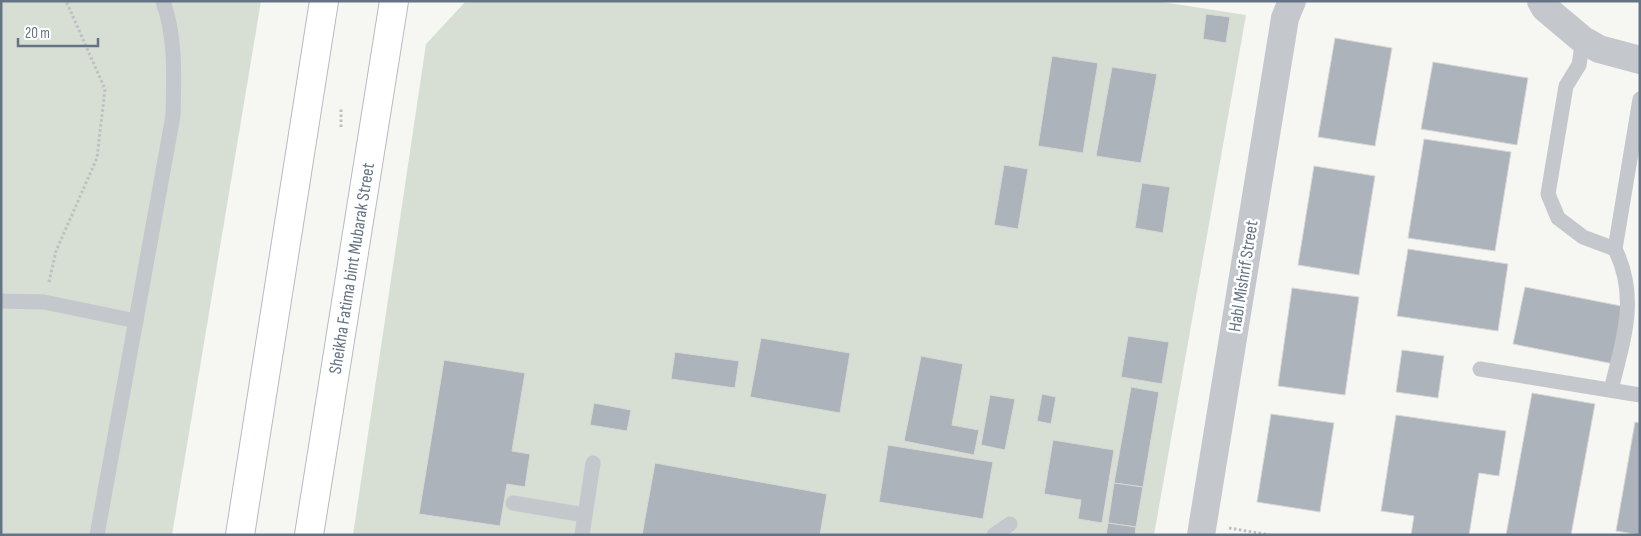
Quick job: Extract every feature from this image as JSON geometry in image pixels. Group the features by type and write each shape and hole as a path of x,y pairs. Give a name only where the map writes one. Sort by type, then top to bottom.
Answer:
{"main road":[{"path":"240,535 324,1"},
{"name":"Sheikha Fatima bint Mubarak Street","path":"309,535 394,1"}],"street":[{"path":"1541,1 1545,8 1583,40 1599,49 1640,60"},
{"name":"Habl Mishrif Street","path":"1202,529 1285,7"}],"lane":[{"path":"97,535 173,116 174,66 169,18 163,1"},
{"path":"1583,40 1579,65 1566,86 1548,194 1558,218 1564,223 1582,237 1615,248"},
{"path":"1610,390 1628,320 1625,268 1615,248 1640,99"},
{"path":"1,301 44,302 136,321"},
{"path":"1480,369 1640,395"},
{"path":"582,535 593,463"},
{"path":"513,503 585,515"},
{"path":"994,535 1010,524"}],"path":[{"path":"44,302 56,251 97,158 105,89 66,1"},
{"path":"341,107 341,127"},
{"path":"1202,529 1270,535"}],"shaded area":[{"path":"1,1 261,1 172,535 1,535"},
{"path":"466,1 1156,1 1246,15 1154,535 353,535 426,44"}],"building":[{"path":"1206,14 1230,17 1226,43 1203,39"},
{"path":"1335,38 1392,48 1375,146 1318,137"},
{"path":"1052,56 1098,63 1083,153 1038,146"},
{"path":"1433,62 1528,78 1517,145 1421,129"},
{"path":"1112,67 1157,74 1141,163 1096,156"},
{"path":"1424,139 1511,152 1495,251 1408,238"},
{"path":"1004,165 1028,169 1018,229 994,225"},
{"path":"1314,166 1375,176 1359,275 1298,265"},
{"path":"1142,183 1170,187 1163,233 1135,228"},
{"path":"1408,249 1508,264 1498,331 1397,316"},
{"path":"1525,287 1626,307 1614,364 1513,344"},
{"path":"1292,288 1359,297 1345,395 1278,386"},
{"path":"1128,336 1169,342 1162,384 1121,377"},
{"path":"761,338 850,353 840,413 750,397"},
{"path":"1402,350 1444,356 1438,398 1396,392"},
{"path":"675,352 739,361 735,388 671,379"},
{"path":"921,356 963,364 952,425 979,430 974,455 904,441"},
{"path":"444,360 525,373 512,451 530,454 525,487 507,484 500,526 419,514"},
{"path":"1131,387 1159,392 1143,487 1114,483"},
{"path":"1532,393 1595,404 1571,535 1506,535"},
{"path":"1042,394 1056,397 1051,424 1037,421"},
{"path":"990,395 1015,399 1005,450 981,445"},
{"path":"594,403 631,410 627,431 590,425"},
{"path":"1271,414 1334,423 1320,512 1257,502"},
{"path":"1396,415 1506,431 1499,476 1479,473 1469,535 1411,535 1414,516 1381,511"},
{"path":"1635,422 1640,423 1640,535 1616,531"},
{"path":"1053,440 1114,450 1102,523 1078,519 1081,500 1044,494"},
{"path":"888,445 993,462 983,519 879,502"},
{"path":"655,463 827,494 820,535 642,535"},
{"path":"1114,483 1143,487 1136,527 1108,523"},
{"path":"1108,523 1136,527 1135,535 1106,535"}]}
